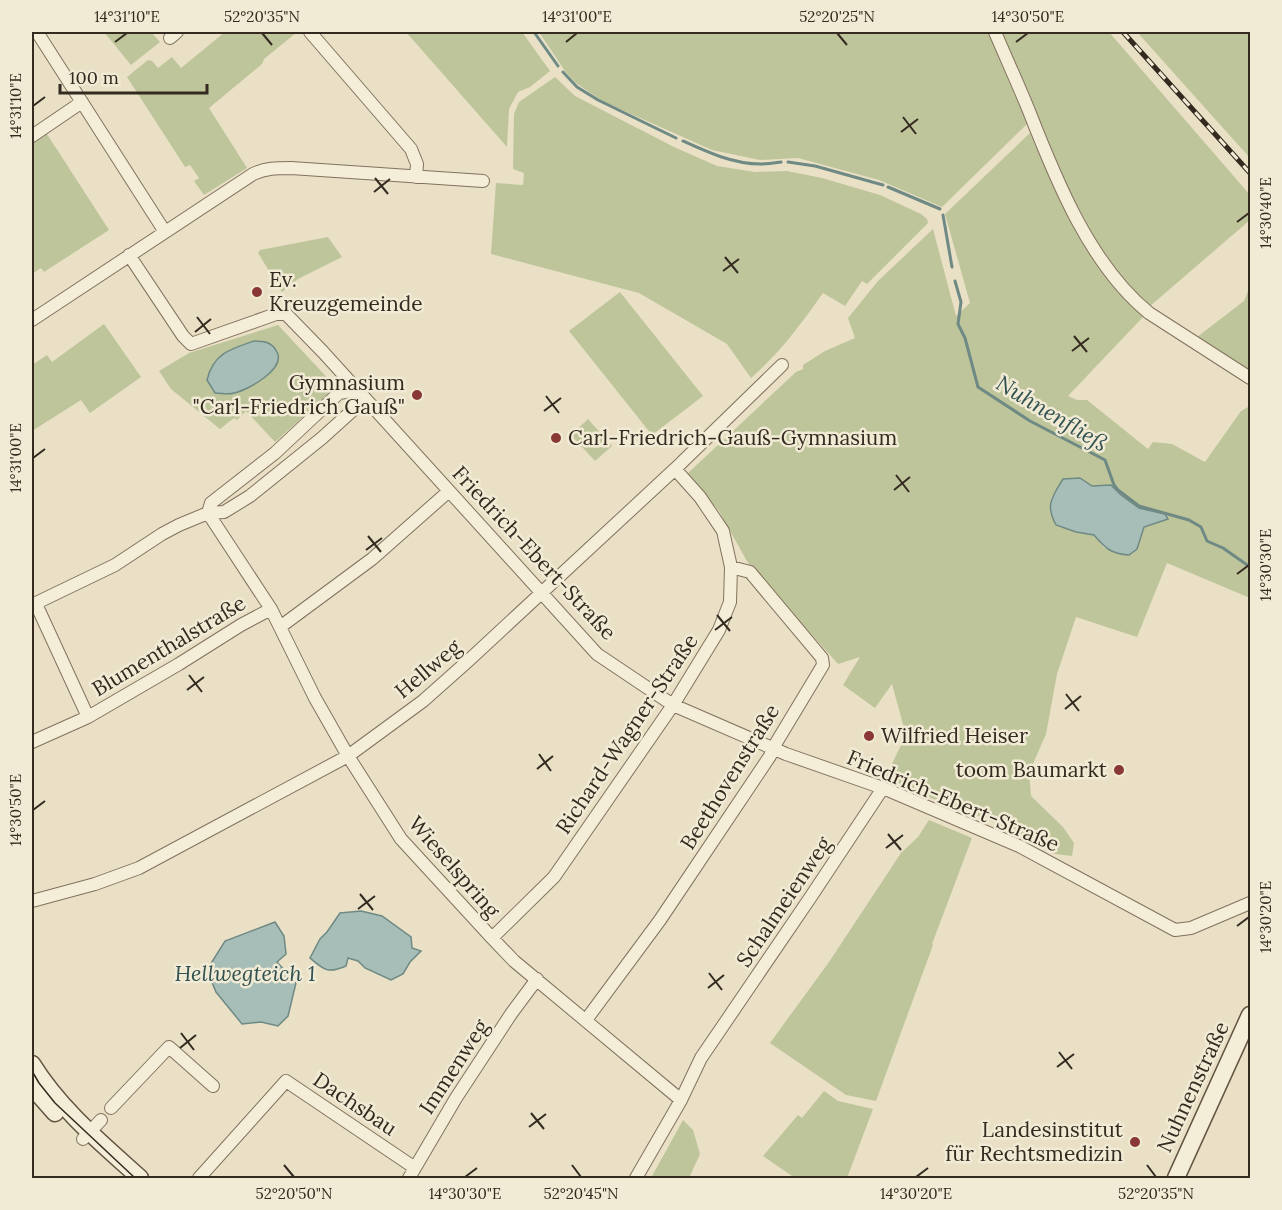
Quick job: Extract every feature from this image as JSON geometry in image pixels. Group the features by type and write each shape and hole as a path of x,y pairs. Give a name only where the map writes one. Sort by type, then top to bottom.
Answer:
{"street":[{"path":"37,32 165,232"},
{"path":"310,32 411,150 417,164 416,177"},
{"path":"995,32 1058,184 1092,245 1118,282 1135,302 1149,313 1251,378"},
{"path":"32,136 82,102"},
{"path":"32,320 253,174 270,167 483,182"},
{"name":"Friedrich-Ebert-Straße","path":"129,255 183,336 191,344 276,314 286,314 323,351 597,654 673,705 786,754 883,788 1019,846 1175,930 1191,928 1251,903"},
{"name":"Hellweg","path":"32,901 95,884 139,868 348,756 428,696 473,657 675,469 782,365"},
{"path":"34,605 115,565 162,534 208,513 224,512 250,496 353,410 358,390 339,393 275,453 211,503 208,513"},
{"name":"Richard-Wagner-Straße","path":"492,938 554,877 673,705 719,630 730,602 731,567 723,531 700,497 675,469"},
{"path":"280,627 372,559 449,491"},
{"name":"Wieselspring","path":"208,513 271,609 315,698 400,839 514,961 681,1100"},
{"name":"Beethovenstraße","path":"586,1020 660,920 770,756 823,665 822,658 750,572 731,567"},
{"name":"Blumenthalstraße","path":"34,605 88,717"},
{"name":"Blumenthalstraße","path":"32,742 88,717 271,609"},
{"name":"Schalmeienweg","path":"636,1179 681,1100 701,1058 883,788"},
{"name":"Immenweg","path":"412,1173 456,1098 537,979"},
{"name":"Nuhnenstraße","path":"1176,1179 1251,1015"},
{"path":"111,1108 169,1047 213,1086"},
{"path":"32,1064 57,1101 91,1130 140,1179"},
{"name":"Dachsbau","path":"199,1179 286,1081 412,1173"},
{"path":"32,1087 49,1108 91,1130 124,1179"}],"green space":[{"path":"104,32 151,32 160,42 131,65"},
{"path":"225,32 296,33 209,108 247,168 204,195 194,181 199,178 190,165 185,167 127,77 148,60 158,68 172,57 181,68"},
{"path":"406,32 522,32 550,71 530,87 518,92 509,109 507,147"},
{"path":"539,32 988,32 1028,123 942,207 879,180 798,158 760,160 712,150 602,101 576,83 565,71"},
{"path":"1001,32 1109,32 1250,195 1250,220 1149,307 1123,279 1099,246 1064,181"},
{"path":"1137,32 1250,32 1250,158"},
{"path":"555,77 575,96 674,147 717,166 755,172 787,171 822,178 880,195 921,214 928,223 867,284 862,281 845,306 823,293 781,348 751,378 727,344 639,293 491,254 496,183 523,185 524,173 513,169 514,114 519,102"},
{"path":"45,131 109,230 44,272 41,268 32,274 32,140"},
{"path":"1030,133 1057,193 1089,251 1118,291 1143,317 1068,396 1077,400 1087,400 1148,449 1153,442 1172,444 1205,462 1241,411 1250,406 1250,598 1167,563 1137,637 1076,617 1057,674 1046,734 1029,773 1031,796 1063,827 1074,843 1072,856 1055,854 991,821 884,780 906,735 892,684 875,708 843,685 860,657 838,664 748,563 719,511 687,474 796,372 803,369 803,365 825,351 855,338 848,318 878,281 933,229 956,316 970,303 945,214","holes":["1080,478 1092,486 1111,485 1139,508 1165,514 1144,527 1137,549 1104,548 1094,535 1076,532 1050,513 1051,498 1063,479"]},
{"path":"328,237 342,257 298,279 282,292 258,253 260,250"},
{"path":"1250,286 1250,371 1197,337 1244,301"},
{"path":"620,292 703,396 652,435 569,331"},
{"path":"104,324 141,377 90,413 81,400 32,431 32,365 47,355 52,362"},
{"path":"278,325 336,387 275,442 246,411 237,420 234,418 220,429 171,389 159,371 189,353"},
{"path":"588,419 612,446 595,461 571,435"},
{"path":"929,820 972,838 876,1101 846,1095 770,1043 829,962 901,853 918,837"},
{"path":"824,1091 838,1101 873,1109 847,1178 795,1178 763,1156 798,1115 802,1118"},
{"path":"683,1120 693,1130 700,1154 689,1178 651,1178"}],"water":[{"path":"254,341 270,344 277,352 278,359 271,372 248,388 232,394 215,393 207,380 218,358 230,350"},
{"path":"1080,478 1092,486 1111,485 1139,508 1165,514 1168,519 1144,527 1137,549 1129,555 1113,552 1094,535 1056,525 1050,506 1056,491 1063,479"},
{"path":"361,911 382,916 411,937 412,948 421,951 410,962 403,974 391,980 365,968 358,961 348,958 346,966 326,970 310,958 320,939 340,913"},
{"name":"Hellwegteich 1","path":"275,922 284,936 286,954 277,962 296,983 288,1016 278,1026 261,1022 242,1024 216,992 211,980 210,965 225,941"}],"waterway":[{"name":"Nuhnenfließ","path":"534,32 558,66"},
{"name":"Nuhnenfließ","path":"563,72 577,87 598,100 676,138"},
{"name":"Nuhnenfließ","path":"683,141 730,160 761,164 781,162"},
{"name":"Nuhnenfließ","path":"788,162 815,166 883,185"},
{"name":"Nuhnenfließ","path":"888,187 940,209"},
{"name":"Nuhnenfließ","path":"943,215 952,267"},
{"name":"Nuhnenfließ","path":"955,281 961,302 958,324 965,338 978,387 1030,421 1105,460 1114,485 1139,506 1189,520 1201,527 1207,541 1223,548 1250,567"}],"tram line":[{"path":"32,1071 55,1103 135,1178"}],"railway":[{"path":"1123,32 1250,173"}],"place":[{"name":"Ev. Kreuzgemeinde","path":"257,292"},
{"name":"Gymnasium \"Carl-Friedrich Gauß\"","path":"417,395"},
{"name":"Carl-Friedrich-Gauß-Gymnasium","path":"556,438"},
{"name":"Wilfried Heiser","path":"869,736"},
{"name":"toom Baumarkt","path":"1119,770"},
{"name":"Landesinstitut für Rechtsmedizin","path":"1135,1142"}]}
